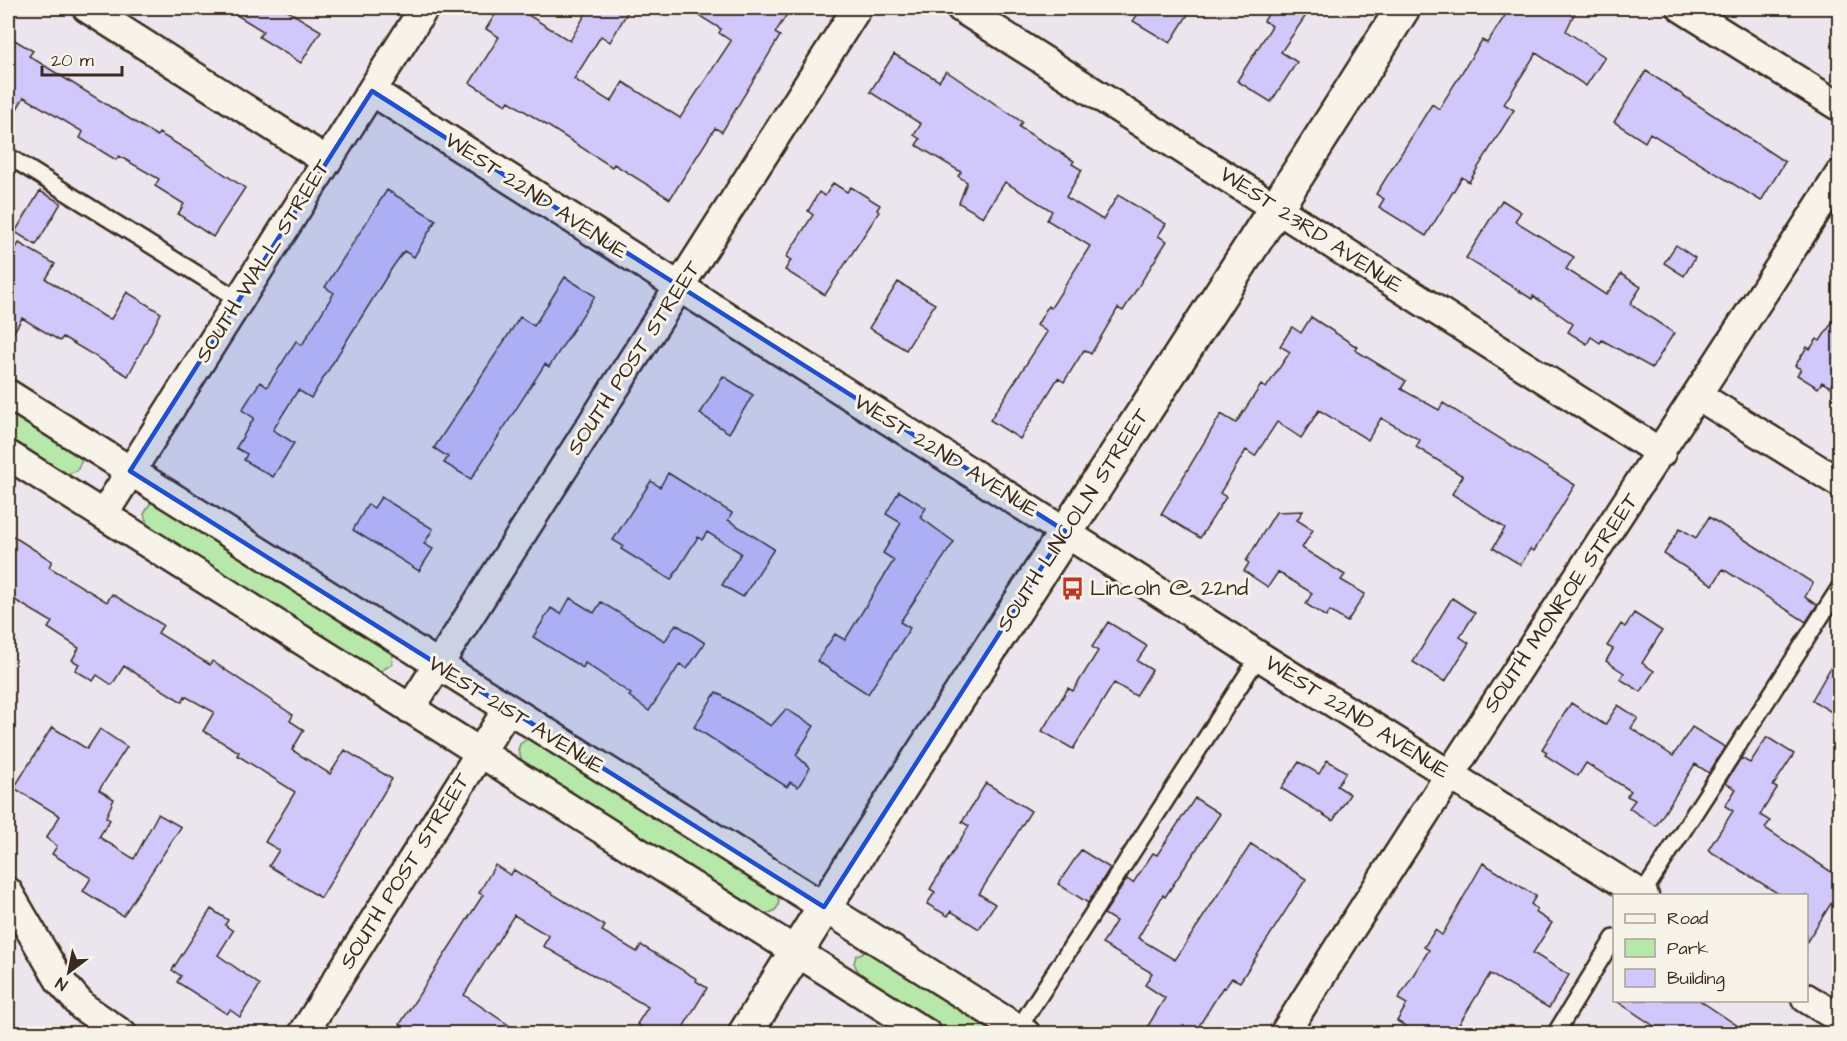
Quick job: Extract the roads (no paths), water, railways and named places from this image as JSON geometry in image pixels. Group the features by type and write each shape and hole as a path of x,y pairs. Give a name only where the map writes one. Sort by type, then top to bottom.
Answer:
{"street":[{"path":"87,8 327,160"},
{"name":"SOUTH WALL STREET","path":"103,515 424,8"},
{"name":"SOUTH POST STREET","path":"410,709 857,8"},
{"name":"WEST 23RD AVENUE","path":"961,8 1661,453"},
{"name":"SOUTH LINCOLN STREET","path":"745,1034 1065,531 1278,208 1403,8"},
{"path":"1682,8 1839,107"},
{"name":"WEST 22ND AVENUE","path":"372,91 1259,656 1641,894"},
{"name":"SOUTH MONROE STREET","path":"1284,1034 1448,774 1661,453 1839,174"},
{"name":"WEST 21ST AVENUE","path":"8,394 507,710 1022,1031"},
{"path":"1697,395 1839,483"},
{"path":"8,455 927,1034"},
{"name":"SOUTH POST STREET","path":"303,1034 507,710"},
{"path":"8,892 60,981 82,1007 122,1033"},
{"path":"1808,1000 1834,1019"}],"lane":[{"path":"8,156 239,300"},
{"path":"1644,894 1839,587"},
{"path":"1022,1031 1259,656"},
{"path":"1555,1034 1613,940"}],"place":[{"name":"Lincoln @ 22nd","path":"1072,588"}]}
